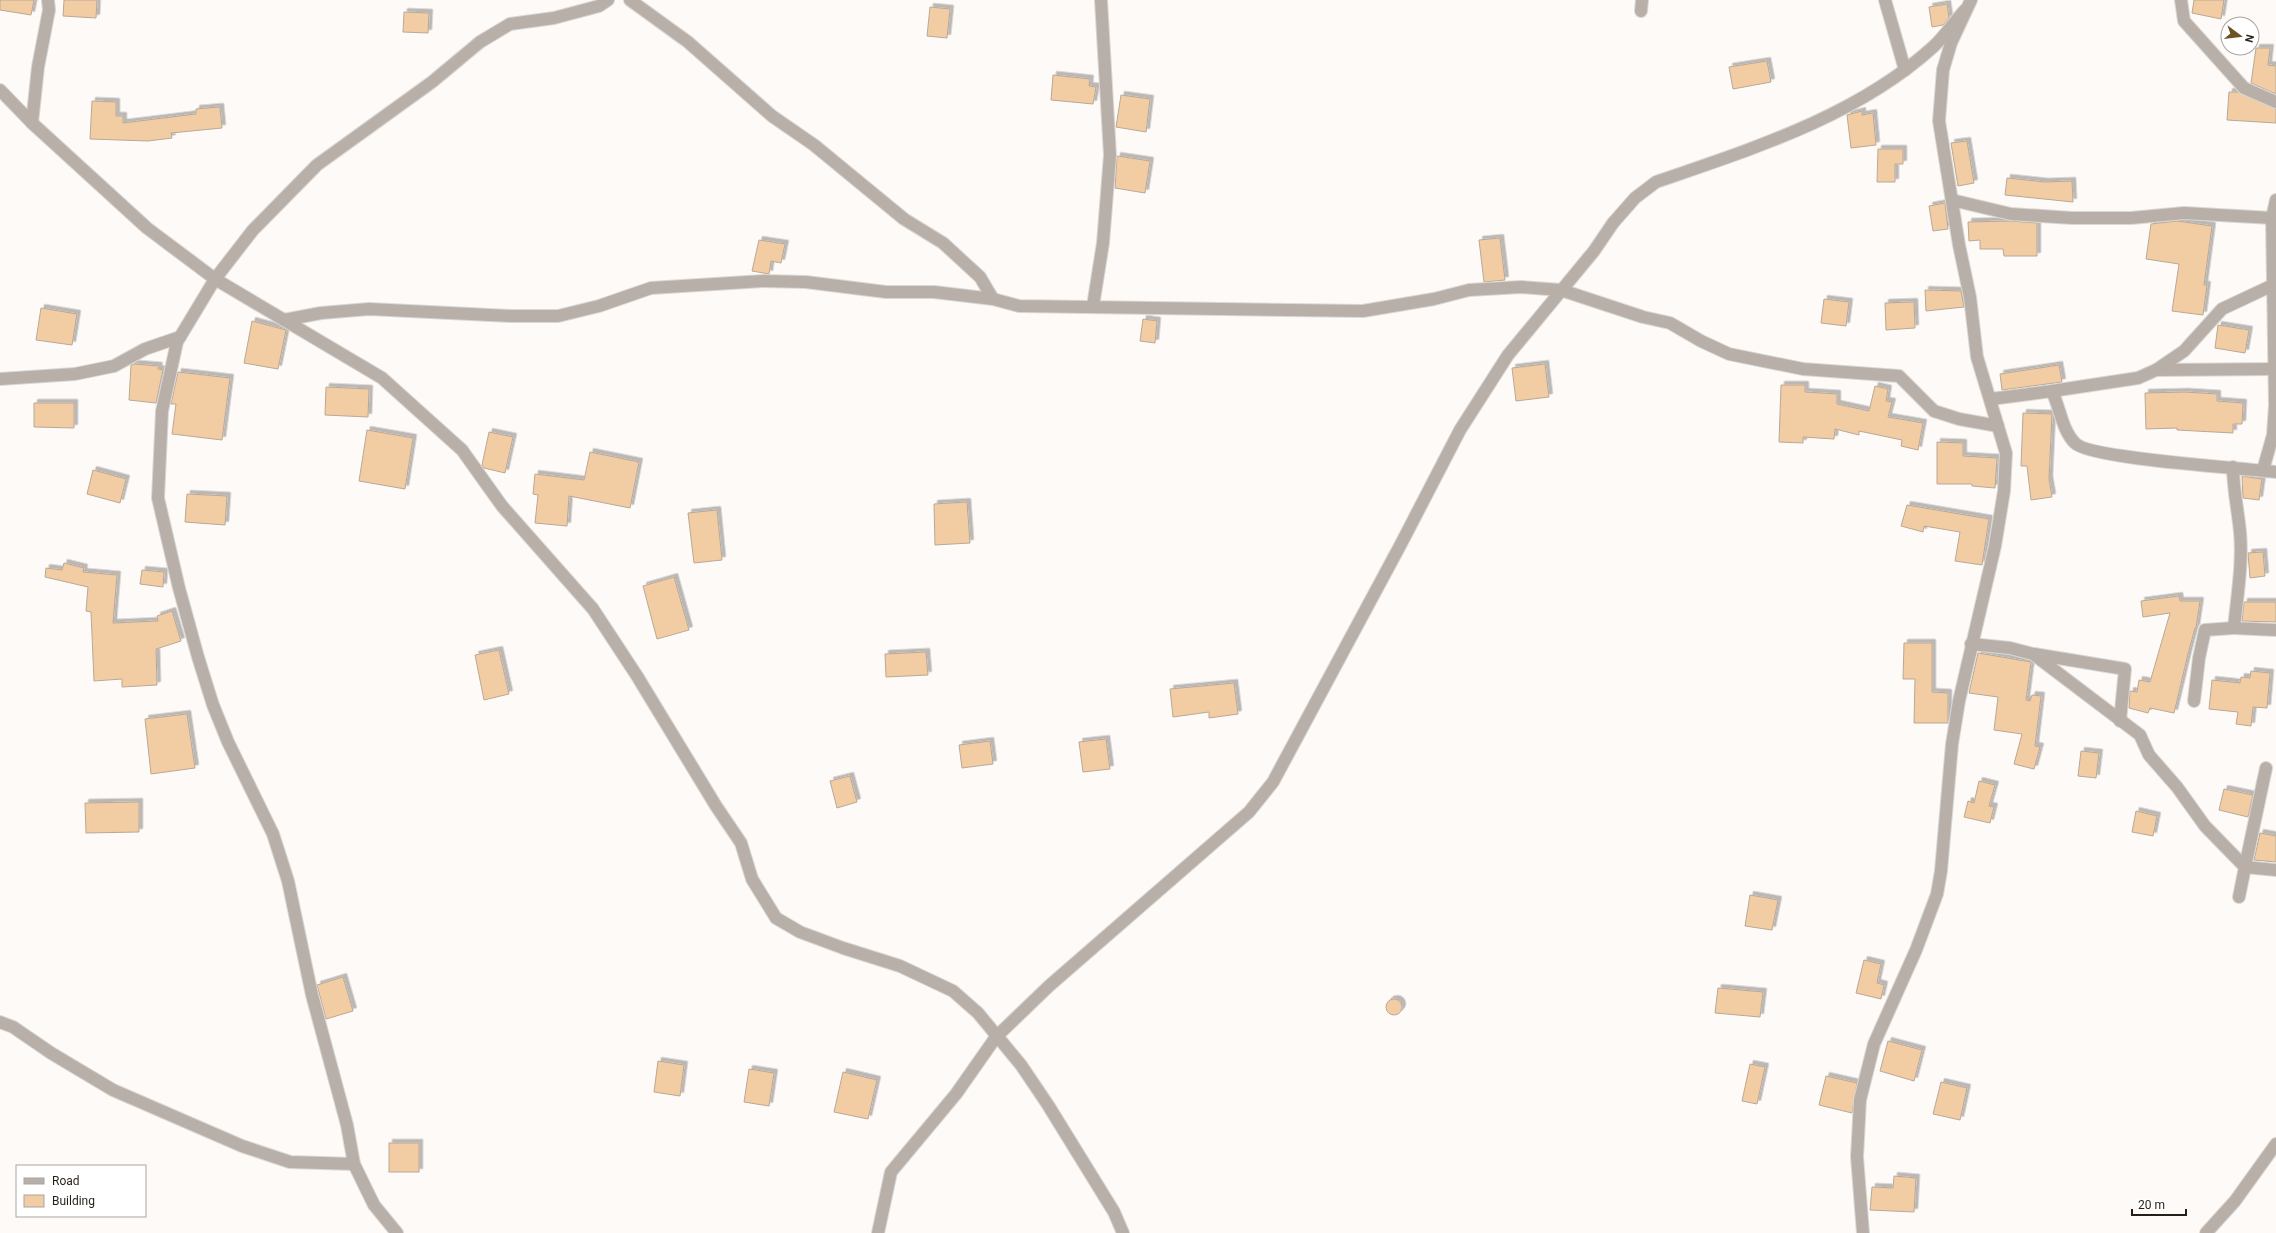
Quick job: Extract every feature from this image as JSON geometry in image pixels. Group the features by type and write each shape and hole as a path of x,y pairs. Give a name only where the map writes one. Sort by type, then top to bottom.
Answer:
{"street":[{"path":"32,123 38,67 49,10 48,0"},
{"path":"397,1233 374,1205 354,1164 347,1126 312,995 288,882 273,834 228,742 213,705 179,588 158,498 162,411 177,342 215,279 253,230 318,165 426,87 480,42 510,24 554,18 599,6 608,0"},
{"path":"630,0 688,42 772,116 814,145 904,219 943,243 980,278 993,299"},
{"path":"1093,306 1103,243 1110,155 1102,0"},
{"path":"1885,0 1905,70"},
{"path":"2181,0 2184,21 2244,88 2276,102"},
{"path":"878,1233 891,1172 956,1094 996,1036 1049,986 1249,812 1273,782 1402,542 1460,430 1508,355 1594,251 1613,223 1635,198 1656,182 1720,160 1814,123 1845,107 1905,70 1934,46 1968,5"},
{"path":"1864,1233 1857,1157 1860,1100 1874,1044 1916,950 1937,894 1941,871 1952,744 1958,701 1995,546 2004,491 2006,453 1991,399 1977,357 1970,297 1939,121 1943,70 1951,43 1968,5"},
{"path":"0,90 32,123 147,228 215,279 382,378 462,450 502,506 593,609 637,676 716,806 741,843 752,879 776,918 800,932 842,948 900,966 953,991 978,1014 1021,1065 1048,1105 1114,1212 1123,1233"},
{"path":"1952,200 2011,214 2072,218 2131,218 2184,213 2272,218"},
{"path":"2263,470 2273,435 2275,369 2272,218 2276,200"},
{"path":"284,320 321,313 369,309 512,316 558,316 599,306 651,288 763,281 806,282 886,292 934,292 993,299 1019,306 1363,311 1434,300 1469,290 1521,287 1561,290 1643,317 1670,323 1701,341 1729,354 1803,369 1898,376 1934,411 1959,419 1998,426"},
{"path":"1991,399 2138,378 2156,370 2184,351 2222,309 2273,285"},
{"path":"0,379 75,374 114,366 145,349 180,337"},
{"path":"2156,370 2275,369"},
{"path":"2052,391 2060,406 2066,431 2076,445 2093,451 2130,457 2276,472"},
{"path":"2233,467 2233,493 2240,532 2240,568 2234,628"},
{"path":"2194,701 2199,658 2205,630 2234,628 2276,630"},
{"path":"1971,644 2010,648 2033,654 2125,669 2120,721"},
{"path":"2033,654 2140,735 2148,755 2178,787 2205,826 2245,867 2276,870"},
{"path":"2239,897 2266,768"},
{"path":"0,1022 13,1027 51,1053 113,1090 242,1146 290,1162 354,1164"},
{"path":"2206,1233 2235,1201 2276,1144"}],"building":[{"path":"0,0 34,0 31,15 0,10"},
{"path":"64,0 97,0 96,18 63,16"},
{"path":"2194,0 2224,0 2220,19 2192,13"},
{"path":"1947,4 1949,18 1943,25 1932,27 1929,7"},
{"path":"930,7 950,9 947,38 927,36"},
{"path":"404,12 429,13 428,33 403,32"},
{"path":"2260,48 2270,48 2268,65 2276,66 2276,94 2251,83 2255,56 2260,56"},
{"path":"1767,61 1771,82 1733,89 1729,67"},
{"path":"1053,75 1090,79 1089,86 1096,87 1093,104 1051,100"},
{"path":"2229,92 2238,92 2276,109 2276,123 2227,120"},
{"path":"1121,95 1150,99 1146,132 1116,127"},
{"path":"92,101 116,102 116,116 123,116 123,123 196,114 196,109 220,107 222,128 171,133 172,138 148,141 90,139"},
{"path":"1862,111 1862,115 1873,113 1876,145 1851,148 1847,115"},
{"path":"1967,141 1974,183 1958,186 1951,143"},
{"path":"1878,149 1903,149 1903,164 1895,164 1895,182 1877,182"},
{"path":"1117,156 1150,161 1145,193 1115,188"},
{"path":"2007,178 2045,182 2072,181 2073,202 2005,195"},
{"path":"1945,203 1948,229 1933,231 1929,206"},
{"path":"2010,221 2037,223 2037,256 2004,256 2003,249 1980,249 1980,240 1969,241 1968,222"},
{"path":"2177,221 2212,226 2204,285 2207,285 2203,315 2172,311 2179,264 2146,259 2151,224"},
{"path":"1500,238 1505,280 1484,282 1479,240"},
{"path":"759,240 785,244 781,263 771,261 769,274 752,271"},
{"path":"1925,290 1961,291 1964,307 1926,311"},
{"path":"1824,299 1849,302 1846,326 1821,323"},
{"path":"1914,302 1915,328 1886,330 1885,303"},
{"path":"41,308 77,314 72,345 36,340"},
{"path":"1143,319 1157,321 1155,343 1140,341"},
{"path":"252,321 286,330 278,369 244,363"},
{"path":"2218,325 2249,330 2245,353 2215,348"},
{"path":"1545,364 1549,397 1516,401 1512,368"},
{"path":"131,365 159,366 158,369 163,370 156,403 129,400"},
{"path":"2059,365 2062,382 2002,390 2000,374"},
{"path":"178,372 230,378 222,440 172,434 176,404 171,404"},
{"path":"1781,385 1805,385 1805,392 1837,394 1837,404 1869,411 1875,386 1888,389 1886,401 1892,402 1888,417 1923,423 1918,450 1901,446 1902,440 1859,431 1859,435 1835,429 1834,439 1803,437 1803,443 1779,442"},
{"path":"326,387 369,389 368,417 325,415"},
{"path":"2185,392 2217,394 2217,401 2243,403 2242,424 2233,424 2233,433 2177,430 2177,428 2146,429 2145,393"},
{"path":"34,403 74,403 74,428 34,427"},
{"path":"2023,413 2052,414 2049,479 2052,497 2031,500 2027,466 2021,466"},
{"path":"367,430 413,438 405,489 359,481"},
{"path":"489,432 513,437 505,473 484,468 482,465"},
{"path":"1937,442 1963,443 1963,456 1997,458 1995,488 1972,486 1972,484 1937,484"},
{"path":"590,452 639,462 630,508 569,496 567,526 535,523 538,495 533,494 535,474 584,480"},
{"path":"93,470 126,479 120,503 87,494"},
{"path":"2242,476 2262,479 2259,500 2243,498"},
{"path":"187,494 227,496 225,525 185,522"},
{"path":"967,502 970,543 935,545 934,504"},
{"path":"1907,505 1989,519 1982,565 1955,561 1960,532 1924,526 1923,532 1901,526"},
{"path":"717,510 722,560 694,563 688,513"},
{"path":"2263,552 2265,576 2250,578 2248,553"},
{"path":"64,563 84,568 83,572 117,575 113,623 158,621 157,616 172,611 181,641 156,649 157,685 122,687 122,679 94,681 91,612 86,611 88,587 45,577 46,568 62,570"},
{"path":"142,570 164,572 163,587 140,584"},
{"path":"674,577 689,630 657,639 643,586"},
{"path":"2179,596 2180,601 2200,601 2196,628 2188,654 2174,713 2150,708 2148,713 2129,708 2130,691 2137,692 2139,680 2150,682 2170,613 2143,617 2141,601"},
{"path":"2244,602 2276,602 2276,622 2242,621"},
{"path":"1904,643 1932,643 1932,692 1948,693 1948,723 1914,723 1915,679 1903,679"},
{"path":"499,650 509,694 484,700 475,655"},
{"path":"926,652 928,675 886,677 885,654"},
{"path":"1978,653 2031,662 2026,700 2030,701 2032,695 2041,696 2035,746 2040,747 2034,769 2014,764 2022,734 1994,730 1998,697 1969,693"},
{"path":"2251,671 2270,673 2267,708 2253,707 2251,726 2236,724 2238,712 2209,709 2212,680 2240,683 2241,677 2250,678"},
{"path":"1234,683 1238,714 1209,718 1209,712 1173,717 1170,689"},
{"path":"187,714 195,768 151,774 145,719"},
{"path":"1106,739 1110,769 1083,772 1079,742"},
{"path":"990,741 993,764 962,768 959,745"},
{"path":"2081,751 2099,753 2096,778 2078,776"},
{"path":"850,776 857,802 837,808 830,781"},
{"path":"1979,781 1995,785 1989,806 1994,807 1990,823 1964,817 1968,801 1974,803"},
{"path":"2224,789 2253,795 2248,817 2219,810"},
{"path":"139,802 139,832 86,833 85,803"},
{"path":"2136,811 2157,816 2153,836 2132,832"},
{"path":"2260,833 2276,836 2276,862 2254,860"},
{"path":"1750,895 1778,900 1772,930 1745,926"},
{"path":"1864,960 1881,964 1877,983 1884,985 1881,999 1856,993"},
{"path":"343,977 353,1011 326,1019 317,985"},
{"path":"1718,988 1763,992 1760,1017 1715,1013"},
{"path":"1394,999 1401,1004 1402,1007 1397,1014 1394,1015 1387,1010 1386,1007 1391,1000"},
{"path":"1888,1041 1922,1050 1914,1081 1880,1071"},
{"path":"658,1061 684,1065 680,1096 654,1092"},
{"path":"1750,1064 1765,1067 1757,1104 1742,1101"},
{"path":"749,1069 774,1073 769,1106 744,1102"},
{"path":"843,1072 877,1080 868,1119 834,1112"},
{"path":"1826,1076 1857,1083 1852,1113 1819,1105"},
{"path":"1941,1082 1967,1088 1960,1120 1933,1114"},
{"path":"389,1143 419,1143 419,1172 389,1172"},
{"path":"1894,1176 1916,1178 1914,1212 1870,1210 1872,1187 1893,1188"}]}
